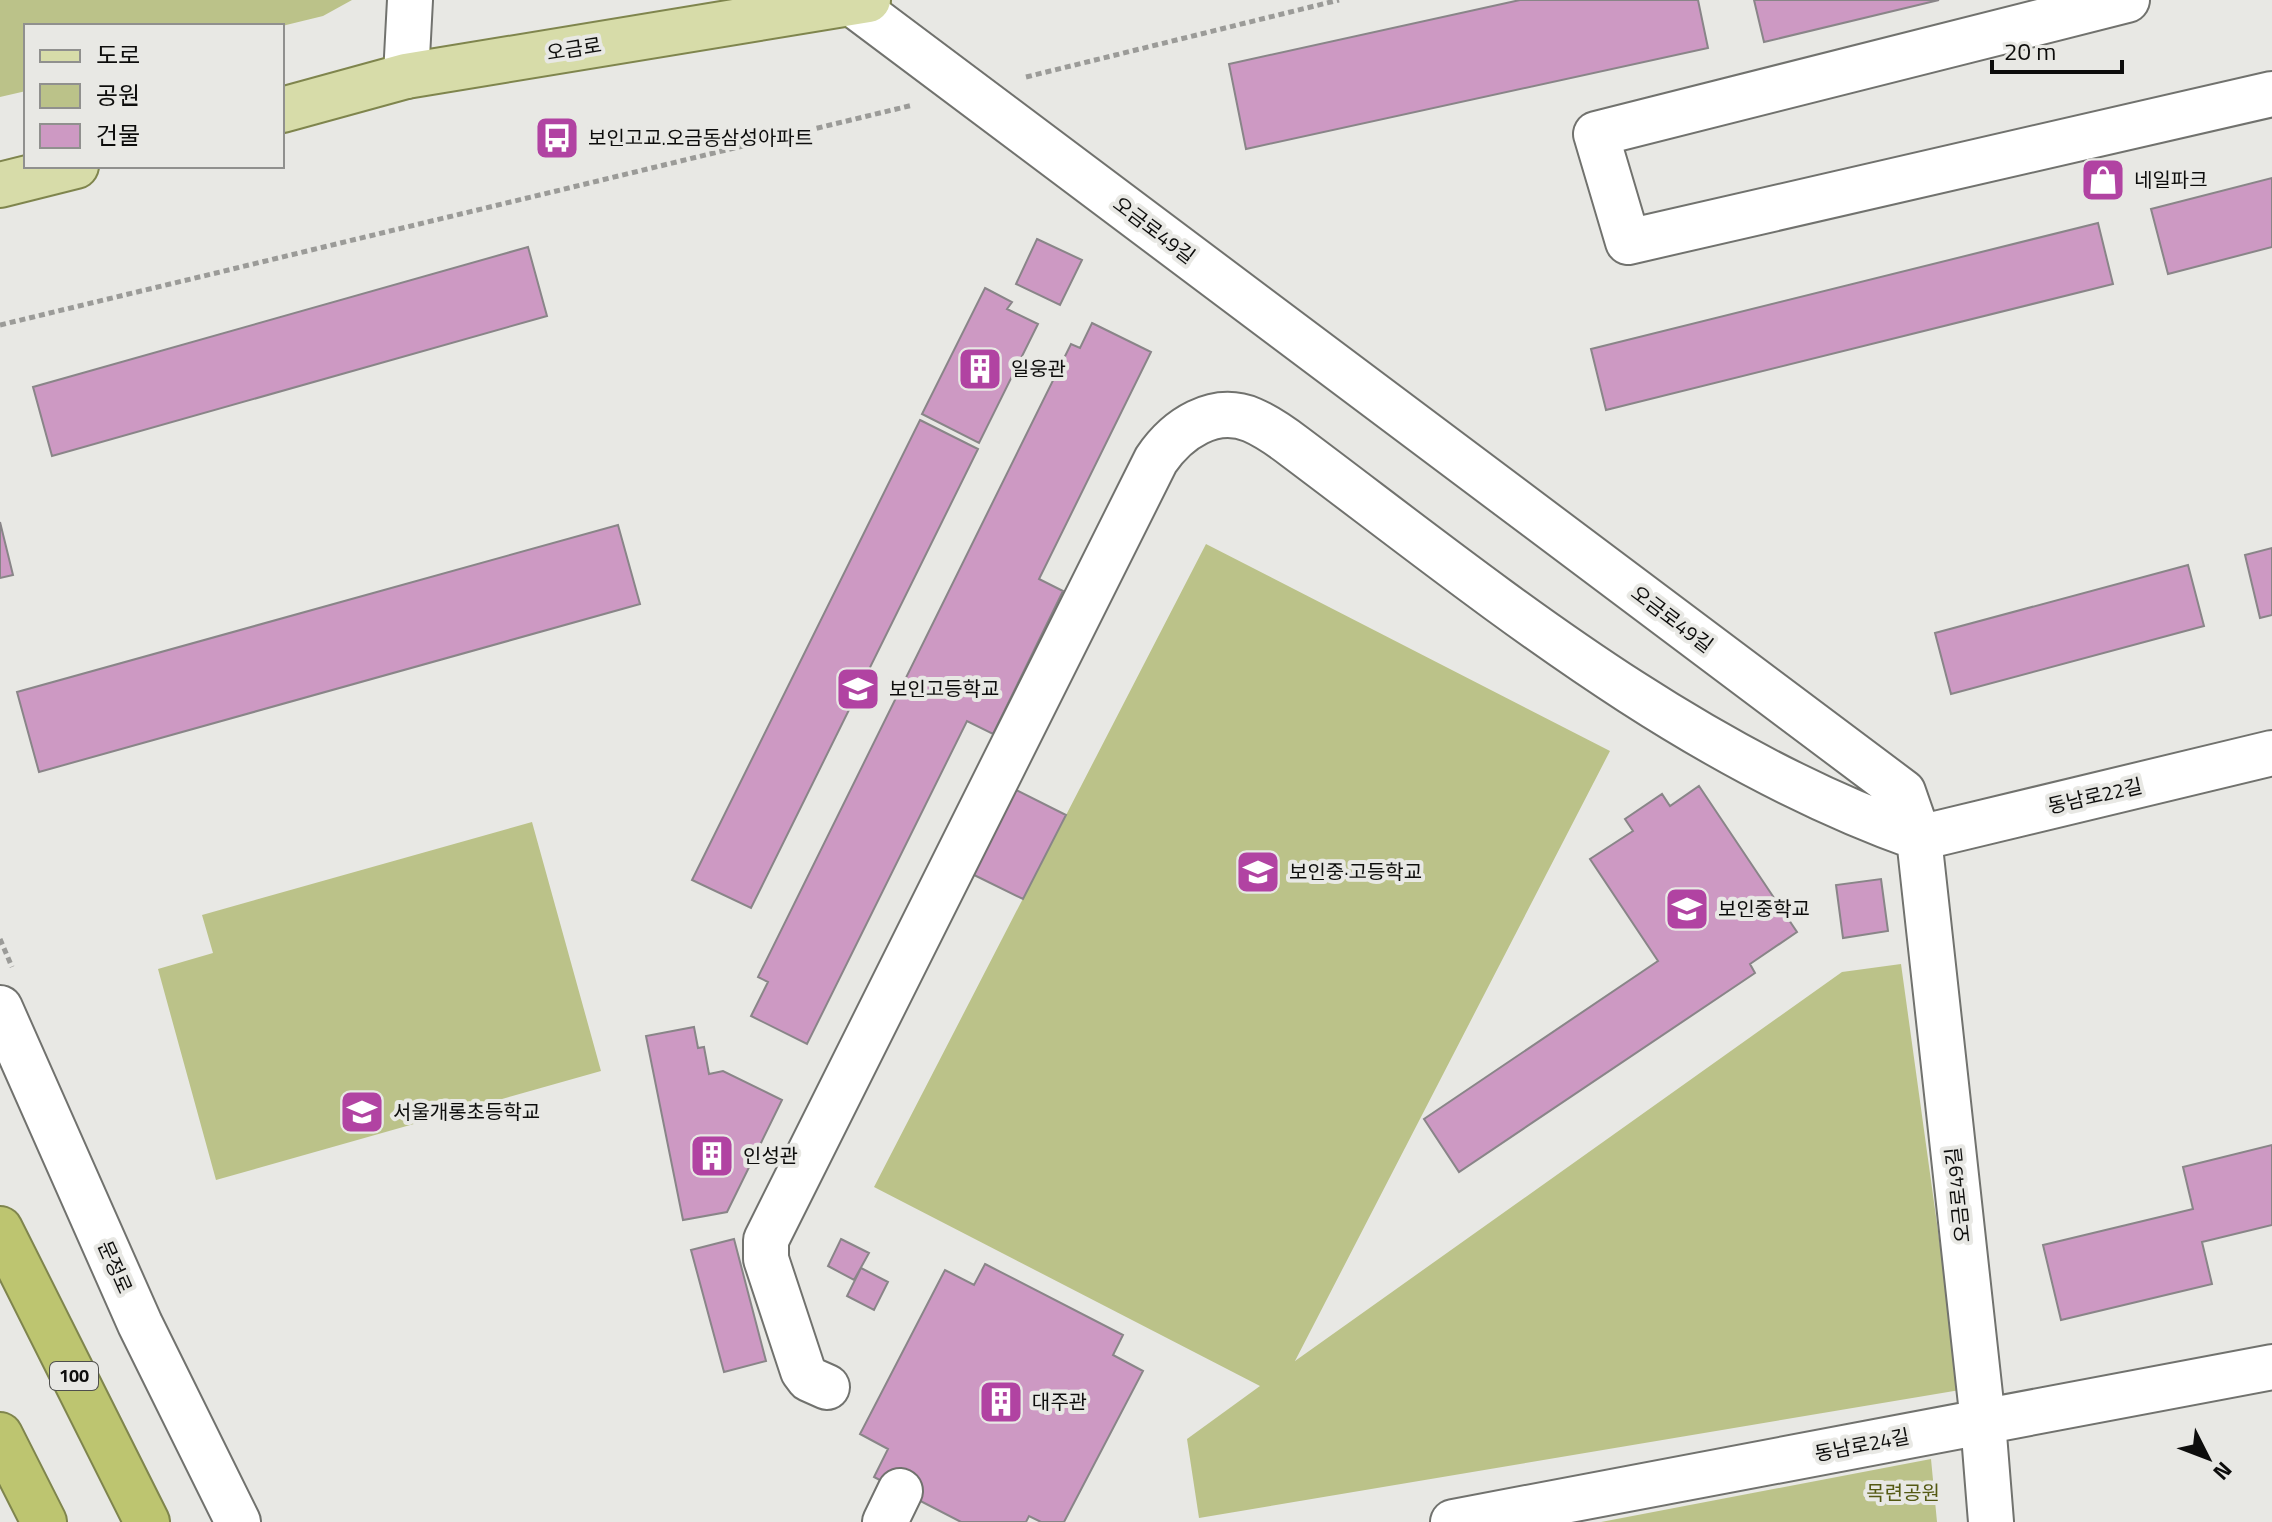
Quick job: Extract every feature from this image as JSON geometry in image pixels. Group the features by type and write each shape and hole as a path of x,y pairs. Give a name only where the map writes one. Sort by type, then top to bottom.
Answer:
{"highway":[{"name":"100","path":"0,1229 147,1522"},
{"path":"0,1435 44,1522"}],"main road":[{"name":"오금로","path":"284,109 406,76 861,2"},
{"path":"0,185 68,168"}],"street":[{"path":"406,76 410,0"},
{"path":"2127,0 1596,134 1628,242 2272,94"},
{"name":"오금로49길","path":"861,2 1903,792 1919,838 1983,1422 1991,1522"},
{"path":"827,1387 809,1379 803,1371 766,1259 766,1240 1156,460 1185,428 1214,417 1230,415 1249,419 1267,428 1562,648 1647,703 1722,747 1833,804 1919,838"},
{"name":"동남로22길","path":"1919,838 2272,753"},
{"name":"문정로","path":"0,1008 140,1324 238,1522"},
{"name":"동남로24길","path":"1453,1522 2272,1367"}],"path":[{"path":"1026,77 1339,0"},
{"path":"0,325 921,103"}],"green space":[{"path":"0,0 352,0 323,16 284,26 24,24 24,91 0,97"},
{"path":"1206,544 1610,751 1295,1361 1842,972 1901,964 1960,1390 1199,1518 1187,1439 1260,1386 874,1187"},
{"path":"532,822 601,1071 216,1180 158,969 213,953 202,915"},
{"name":"목련공원","path":"1931,1459 1937,1522 1601,1522"}],"building":[{"path":"1520,0 1698,0 1708,48 1246,149 1229,64"},
{"path":"1754,0 1939,0 1764,42"},
{"path":"2272,178 2272,247 2168,274 2151,209"},
{"path":"2098,223 2113,284 1606,410 1591,349"},
{"path":"1037,239 1082,260 1060,305 1016,284"},
{"path":"528,247 547,316 52,456 33,387"},
{"name":"일웅관","path":"985,288 1012,302 1007,309 1038,324 979,443 922,414"},
{"path":"1092,323 1151,352 1039,579 1063,591 993,734 967,721 807,1044 751,1016 768,982 758,977 1071,344 1080,348"},
{"path":"920,420 978,449 751,908 692,880"},
{"path":"0,522 13,575 0,578"},
{"path":"618,525 640,604 39,772 17,692"},
{"path":"2272,548 2272,615 2260,618 2245,555"},
{"path":"2188,565 2204,626 1951,694 1935,633"},
{"path":"1699,786 1797,932 1750,964 1755,973 1459,1172 1424,1119 1658,961 1590,859 1633,831 1625,819 1662,794 1670,806"},
{"path":"1016,790 1066,815 1023,899 972,874"},
{"path":"1881,879 1888,931 1843,938 1836,885"},
{"name":"인성관","path":"694,1027 698,1048 704,1047 709,1074 723,1071 782,1100 727,1212 683,1220 646,1036"},
{"path":"2272,1145 2272,1225 2202,1242 2212,1284 2061,1320 2043,1245 2193,1209 2183,1167"},
{"path":"734,1239 766,1361 724,1372 691,1250"},
{"path":"841,1239 869,1253 854,1280 828,1266"},
{"name":"대주관","path":"985,1264 1123,1335 1113,1355 1143,1371 1064,1522 1041,1522 1029,1516 1026,1522 961,1522 874,1477 888,1449 860,1434 945,1270 974,1285"},
{"path":"861,1268 888,1282 874,1310 847,1296"}],"place":[{"name":"보인고교.오금동삼성아파트","path":"557,138"},
{"name":"네일파크","path":"2103,180"},
{"name":"일웅관","path":"980,369"},
{"name":"보인고등학교","path":"858,689"},
{"name":"보인중·고등학교","path":"1258,872"},
{"name":"보인중학교","path":"1687,909"},
{"name":"서울개롱초등학교","path":"362,1112"},
{"name":"인성관","path":"712,1156"},
{"name":"대주관","path":"1001,1402"}]}
